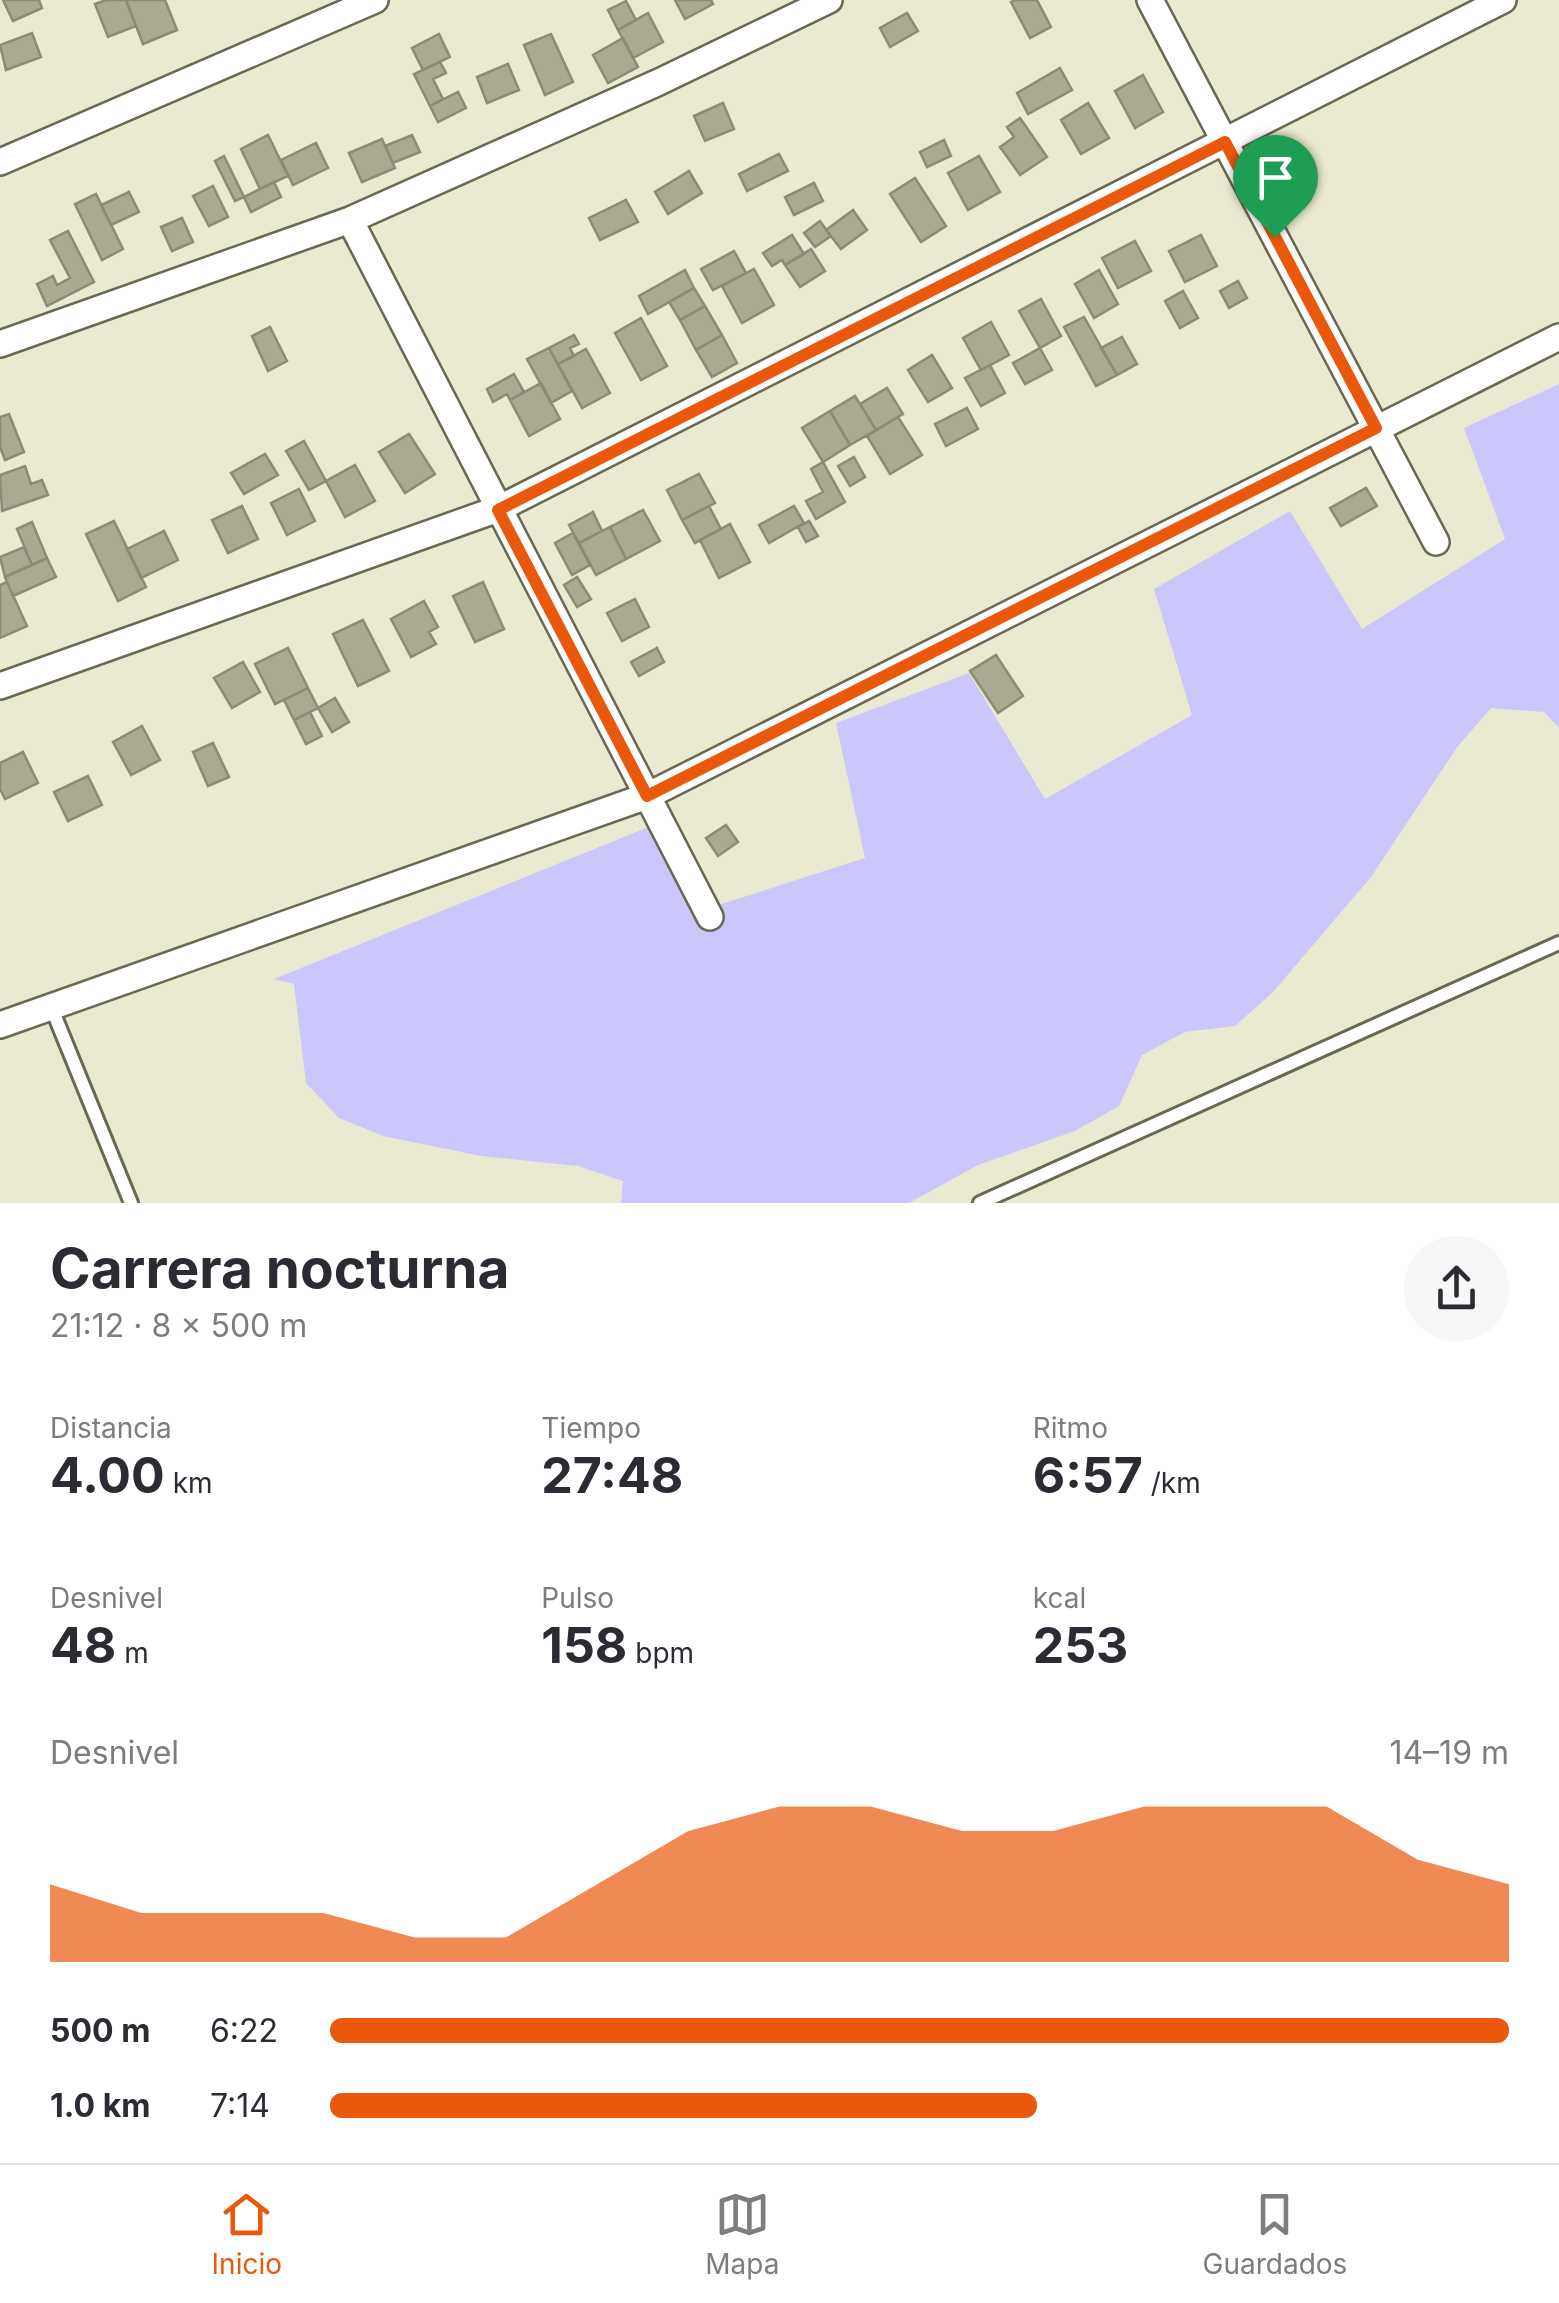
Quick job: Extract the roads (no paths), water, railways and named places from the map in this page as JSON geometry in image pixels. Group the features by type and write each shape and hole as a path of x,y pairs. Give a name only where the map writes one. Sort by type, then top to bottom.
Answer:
{"street":[{"path":"0,162 374,0"},
{"path":"0,344 350,220 659,82 829,0"},
{"path":"1150,0 1436,542"},
{"path":"0,686 498,510 1503,0"},
{"path":"350,220 710,917"},
{"path":"0,1025 647,796 1559,337"}],"lane":[{"path":"980,1203 1559,942"},
{"path":"52,1009 130,1203"}]}
